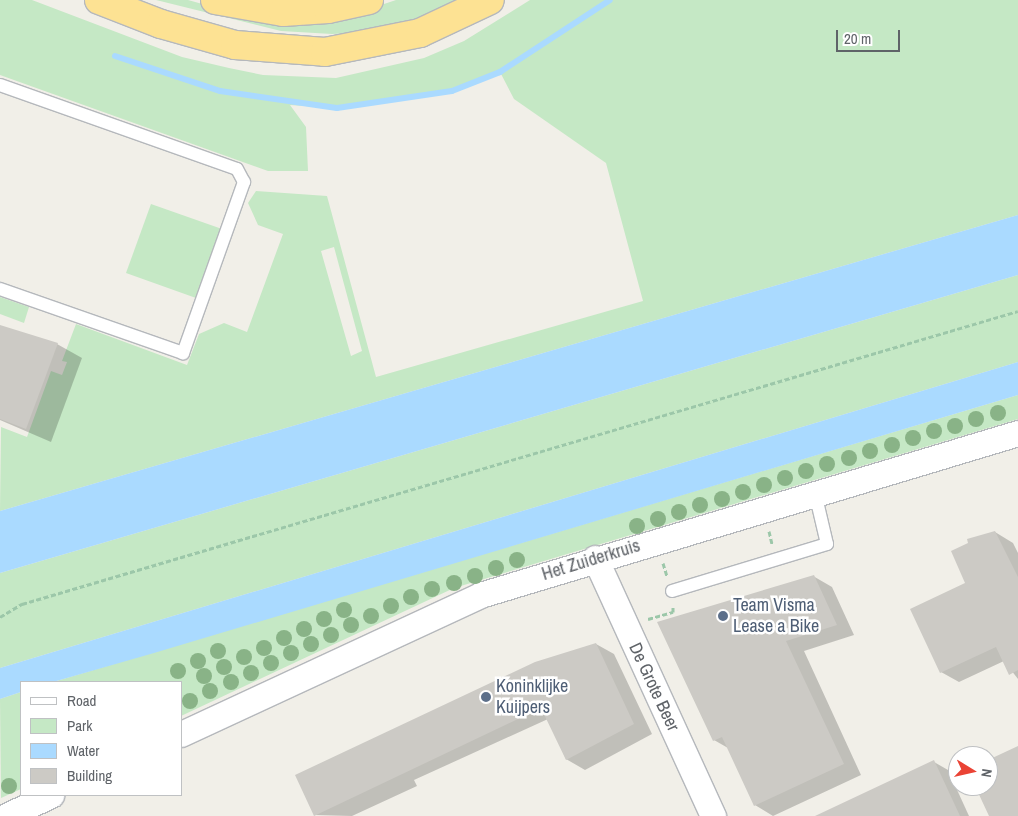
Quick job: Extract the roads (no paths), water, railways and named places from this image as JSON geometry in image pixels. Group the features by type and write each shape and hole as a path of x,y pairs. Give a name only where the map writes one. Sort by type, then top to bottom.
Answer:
{"highway":[{"path":"99,0 161,24 235,45 325,52 420,33 490,0"},
{"path":"215,0 283,12 328,9 369,0"}],"street":[{"name":"Het Zuiderkruis","path":"182,734 480,595 595,558 1018,433"},
{"name":"De Grote Beer","path":"595,558 713,816"},
{"path":"6,816 49,796"}],"lane":[{"path":"0,85 237,169 244,182 183,354 0,289"},
{"path":"672,591 828,544 815,493"}],"water":[{"path":"1018,215 1018,275 0,573 0,511"},
{"path":"1018,362 1018,395 56,681 20,681 20,692 0,699 0,668"}],"waterway":[{"path":"115,56 220,91 337,108 452,91 500,72 610,0"}],"place":[{"name":"Team Visma Lease a Bike","path":"723,616"},
{"name":"Koninklijke Kuijpers","path":"486,697"}]}
